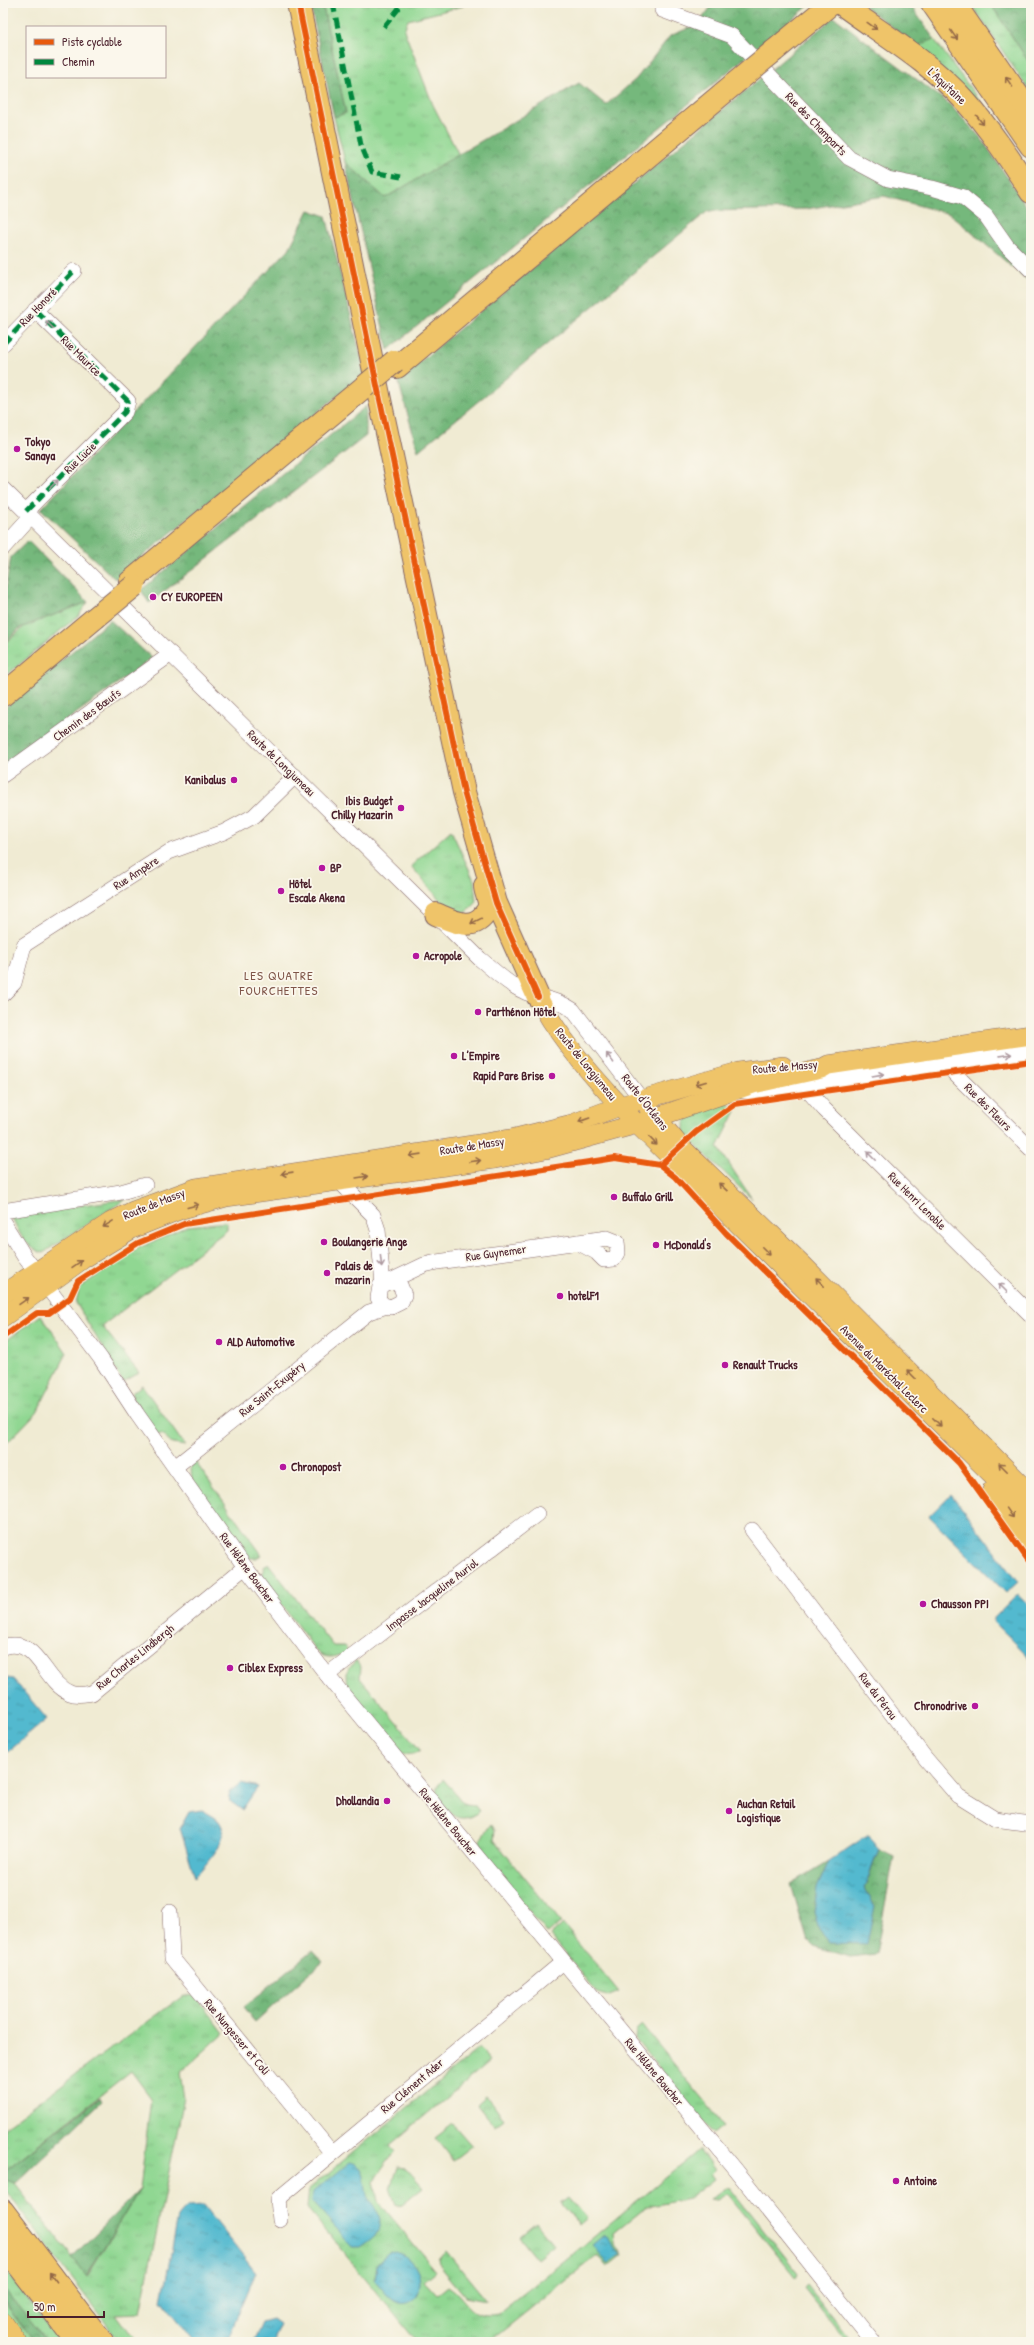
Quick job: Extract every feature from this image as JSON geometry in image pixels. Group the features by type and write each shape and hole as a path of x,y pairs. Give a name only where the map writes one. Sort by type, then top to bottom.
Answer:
{"highway":[{"path":"298,3 464,792 496,903 538,997"},
{"path":"804,23 824,3"},
{"path":"3,695 132,584 772,49 832,3"},
{"name":"L'Aquitaine","path":"840,3 936,74 965,100 1005,151 1031,192"},
{"path":"932,3 1031,146"},
{"path":"954,3 1031,114"},
{"path":"3,689 94,616"},
{"path":"436,914 465,924 472,924 481,920 487,911 489,904 484,888 488,875"},
{"path":"3,2211 102,2342"},
{"path":"3,2244 77,2342"}],"main road":[{"name":"Route de Longjumeau","path":"538,997 548,1017 620,1106"},
{"path":"828,1065 1031,1035"},
{"name":"Route de Massy","path":"3,1317 40,1279 111,1222 133,1211 196,1188 511,1139 572,1124 620,1106 738,1072 813,1064 828,1065"},
{"name":"Route de Massy","path":"3,1294 40,1279 132,1229 182,1209 226,1197 539,1151 637,1124 753,1084 821,1069 828,1065"},
{"name":"Route d'Orléans","path":"642,1100 680,1146 745,1218"},
{"name":"Route d'Orléans","path":"620,1106 637,1124 745,1218"},
{"name":"Avenue du Maréchal Leclerc","path":"745,1218 973,1458 1031,1513"},
{"name":"Avenue du Maréchal Leclerc","path":"745,1218 1031,1494"},
{"path":"973,1458 988,1485 1031,1542"},
{"path":"3,2322 17,2342"},
{"path":"3,2337 7,2342"}],"street":[{"name":"Rue des Champarts","path":"662,10 732,36 848,158 888,179 932,188 962,197 986,216 1007,246 1031,270"},
{"name":"Rue Honoré","path":"3,344 74,271"},
{"name":"Rue Maurice","path":"35,310 128,401"},
{"name":"Rue Lucie","path":"3,548 29,514 125,412 128,401"},
{"name":"Route de Longjumeau","path":"3,489 436,914 508,982 538,997"},
{"name":"Chemin des Bœufs","path":"3,775 171,654"},
{"name":"Rue Ampère","path":"3,994 14,982 24,945 170,852 224,832 254,816 295,776"},
{"name":"Route d'Orléans","path":"538,997 557,1002 573,1010 642,1100"},
{"name":"Route de Massy","path":"736,1090 755,1092 804,1086 1031,1051"},
{"name":"Rue des Fleurs","path":"949,1063 954,1073 1031,1149"},
{"name":"Rue Henri Lenoble","path":"804,1086 824,1109 1031,1315"},
{"path":"339,1181 373,1215 378,1230 384,1286 380,1302 387,1306 394,1307 401,1302 404,1292 415,1270"},
{"name":"Route de Massy","path":"3,1211 121,1192 145,1185"},
{"path":"3,1222 40,1279"},
{"path":"577,1242 596,1252 600,1258 607,1261 617,1256 619,1249 616,1242 611,1238 604,1238 597,1245 596,1252"},
{"name":"Rue Guynemer","path":"384,1286 424,1264 604,1238"},
{"name":"Rue Hélène Boucher","path":"40,1279 96,1353 246,1567 327,1675 735,2169 873,2342"},
{"path":"384,1286 400,1285 404,1292"},
{"name":"Rue Saint-Exupéry","path":"369,1312 384,1286"},
{"name":"Rue Saint-Exupéry","path":"175,1467 369,1312 387,1306"},
{"name":"Impasse Jacqueline Auriol","path":"327,1675 537,1514"},
{"name":"Rue du Pérou","path":"752,1530 926,1759 958,1796 995,1819 1031,1824"},
{"name":"Rue Charles Lindbergh","path":"3,1647 12,1644 22,1645 32,1652 58,1685 71,1694 92,1693 246,1567"},
{"name":"Rue Nungesser et Coli","path":"170,1912 172,1958 332,2153"},
{"name":"Rue Clément Ader","path":"280,2220 278,2199 563,1962"}],"green space":[{"path":"310,3 322,3 346,113 334,117"},
{"path":"322,3 462,3 463,6 408,20 404,30 433,105 459,155 385,198 345,162 334,117 346,113"},
{"path":"714,3 812,3 388,350 345,162 385,198 579,83 606,105 636,79 670,36 698,24"},
{"path":"860,3 909,3 934,39 917,46"},
{"path":"970,3 990,3 1031,65 1031,93"},
{"path":"990,3 1031,3 1031,65"},
{"path":"834,17 948,103 981,138 1031,213 1031,283 950,214 884,196 806,209 708,211 418,451 398,380"},
{"path":"934,39 999,127 917,46"},
{"path":"309,210 326,216 365,373 115,579 41,509 289,249"},
{"path":"366,406 366,436 149,603 141,590"},
{"path":"28,541 88,602 20,628 3,644 3,601 11,557"},
{"path":"88,602 79,615 3,678 3,645 25,626"},
{"path":"110,620 152,658 3,767 3,709"},
{"path":"451,830 474,880 476,903 468,911 459,916 445,906 411,866"},
{"path":"726,1102 736,1111 718,1147 752,1199 684,1134 684,1123 689,1116"},
{"path":"126,1199 43,1253 31,1247 27,1243 11,1215"},
{"path":"227,1222 227,1230 102,1326 139,1373 123,1382 76,1303 79,1288 134,1250 187,1226"},
{"path":"41,1315 67,1353 37,1412 3,1447 3,1343"},
{"path":"142,1385 185,1446 172,1444 161,1434 158,1435 132,1398 133,1392"},
{"path":"194,1460 262,1555 256,1558 248,1558 192,1482 191,1467"},
{"path":"268,1563 333,1646 344,1646 348,1650 333,1657 318,1653 261,1577 264,1567"},
{"path":"356,1660 361,1667 360,1678 420,1750 410,1754 400,1752 347,1689 346,1673"},
{"path":"443,1779 465,1805 476,1806 480,1811 466,1818 460,1818 450,1812 436,1796 437,1787"},
{"path":"491,1824 495,1830 494,1840 561,1922 548,1934 481,1852 480,1840"},
{"path":"879,1849 894,1856 876,1954 850,1957 814,1946 807,1939 791,1884 829,1861 817,1888 814,1912 875,1906 864,1889"},
{"path":"563,1924 619,1992 607,1997 598,1994 550,1936"},
{"path":"313,1950 323,1961 255,2022 243,2008"},
{"path":"184,1995 196,1996 224,2033 180,2073 184,2098 140,2313 116,2314 137,2342 120,2342 3,2187 3,2180 15,2184 87,2276 140,2189 151,2098 131,2071 3,2172 3,2128"},
{"path":"642,2025 719,2119 723,2126 713,2134 635,2038 636,2030"},
{"path":"479,2048 490,2061 390,2145 395,2152 374,2182 378,2201 436,2271 424,2281 437,2295 448,2286 455,2291 474,2311 480,2314 488,2315 498,2314 584,2245 699,2149 715,2170 711,2174 714,2179 688,2199 645,2207 613,2233 614,2243 622,2255 607,2267 597,2255 489,2342 417,2342 307,2208 309,2189"},
{"path":"486,2096 504,2119 495,2126 477,2104"},
{"path":"100,2097 102,2101 15,2184 3,2180 3,2172"},
{"path":"453,2124 472,2146 453,2161 435,2138"},
{"path":"397,2167 406,2168 423,2187 402,2204 396,2205 390,2188"},
{"path":"725,2187 730,2188 798,2274 796,2278 727,2193 716,2200 709,2199"},
{"path":"140,2189 86,2276 72,2257"},
{"path":"568,2197 586,2218 578,2225 560,2203"},
{"path":"536,2223 554,2245 537,2259 519,2237"},
{"path":"446,2251 487,2301 466,2297 440,2266 439,2259"},
{"path":"3,2266 60,2342 47,2342 3,2288"},
{"path":"807,2285 852,2342 840,2342 844,2338 804,2288"},
{"path":"3,2288 47,2342 35,2342 3,2300"},
{"path":"3,2300 35,2342 24,2342 5,2316"}],"water":[{"path":"951,1494 1018,1582 1006,1593 929,1516"},
{"path":"1018,1594 1031,1607 1031,1659 992,1620"},
{"path":"7,1678 13,1679 47,1719 3,1756 3,1681"},
{"path":"241,1783 258,1787 242,1810 231,1802 229,1792"},
{"path":"202,1810 218,1820 222,1827 223,1835 211,1858 195,1877 180,1828 189,1812"},
{"path":"868,1835 879,1849 864,1888 875,1906 867,1944 830,1943 819,1930 814,1912 817,1888 829,1861"},
{"path":"350,2162 356,2164 363,2172 367,2195 381,2219 379,2230 376,2234 360,2247 352,2247 312,2202 314,2192"},
{"path":"203,2205 256,2272 230,2334 224,2342 195,2342 162,2300 178,2217 187,2206"},
{"path":"604,2235 620,2254 607,2264 592,2245"},
{"path":"390,2252 403,2256 412,2263 418,2272 420,2281 419,2290 415,2297 408,2302 399,2302 392,2299 375,2279 377,2264"},
{"path":"273,2319 280,2324 274,2337 274,2342 253,2342 262,2322"}],"marked path":[{"path":"333,3 361,145 372,172 401,177"},
{"path":"384,27 403,3"},
{"path":"3,344 74,271"},
{"path":"26,511 125,412 128,401 35,310"}],"cycle path":[{"path":"298,3 380,400 464,792 496,903 538,997"},
{"path":"660,1165 696,1132 735,1104 1031,1061"},
{"path":"3,1337 37,1313 49,1313 70,1298 78,1281 138,1243 184,1224 615,1158 660,1165 675,1177 726,1233 959,1463 1031,1564"}],"place":[{"name":"Tokyo Sanaya","path":"17,449"},
{"name":"CY EUROPEEN","path":"153,597"},
{"name":"Kanibalus","path":"234,780"},
{"name":"Ibis Budget Chilly Mazarin","path":"401,808"},
{"name":"BP","path":"322,868"},
{"name":"Hôtel Escale Akena","path":"281,891"},
{"name":"Acropole","path":"416,956"},
{"name":"Parthénon Hôtel","path":"478,1012"},
{"name":"L’Empire","path":"454,1056"},
{"name":"Rapid Pare Brise","path":"552,1076"},
{"name":"Buffalo Grill","path":"614,1197"},
{"name":"Boulangerie Ange","path":"324,1242"},
{"name":"McDonald's","path":"656,1245"},
{"name":"Palais de mazarin","path":"327,1273"},
{"name":"hotelF1","path":"560,1296"},
{"name":"ALD Automotive","path":"219,1342"},
{"name":"Renault Trucks","path":"725,1365"},
{"name":"Chronopost","path":"283,1467"},
{"name":"Chausson PPI","path":"923,1604"},
{"name":"Ciblex Express","path":"230,1668"},
{"name":"Chronodrive","path":"975,1706"},
{"name":"Dhollandia","path":"387,1801"},
{"name":"Auchan Retail Logistique","path":"729,1811"},
{"name":"Antoine","path":"896,2181"}],"district":[{"name":"LES QUATRE FOURCHETTES","path":"279,982"}]}
